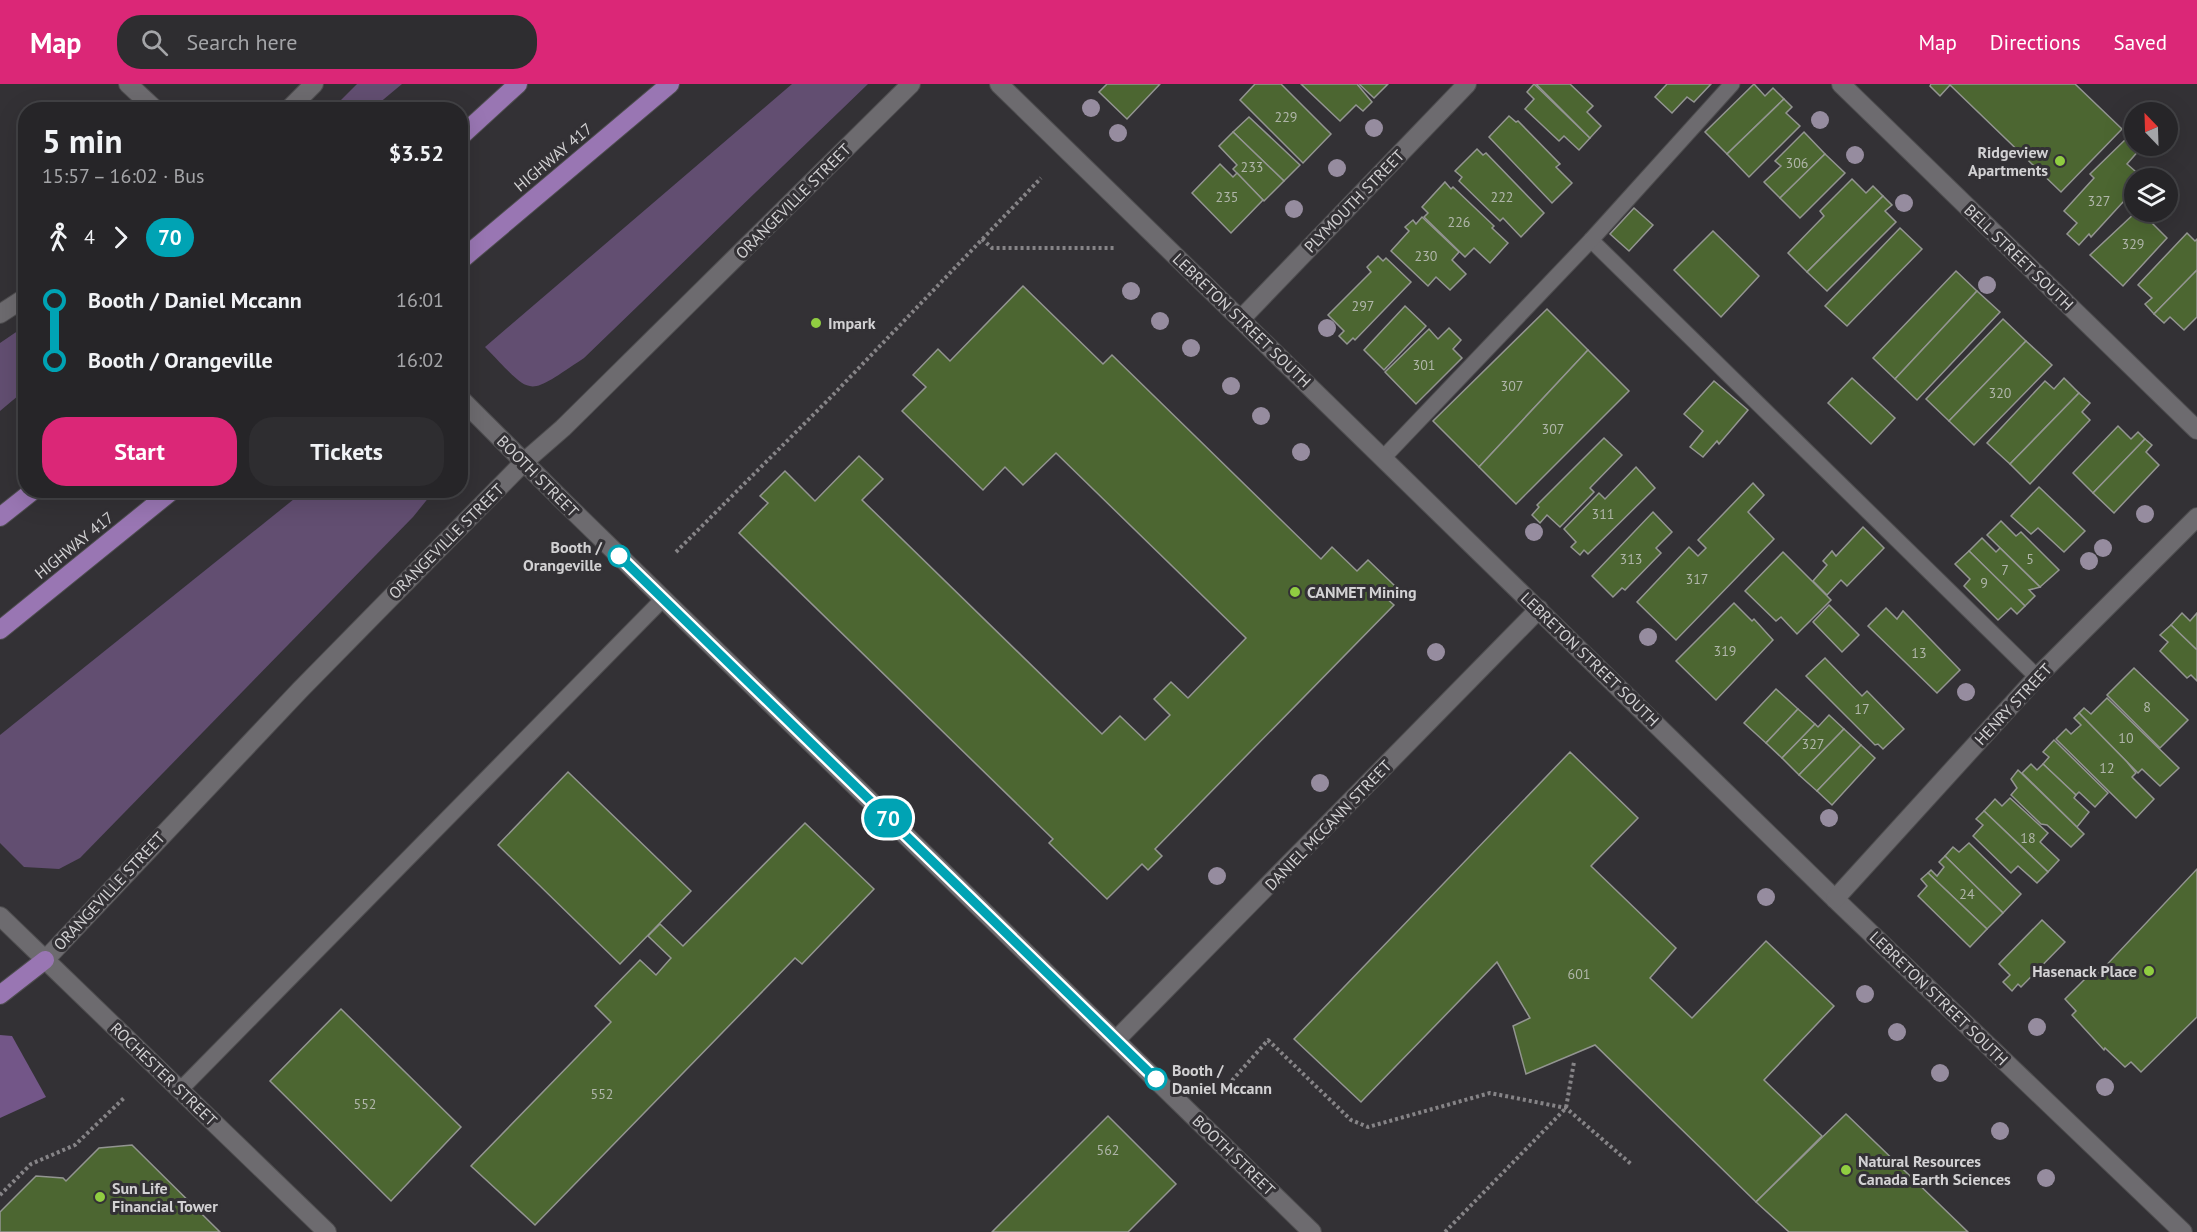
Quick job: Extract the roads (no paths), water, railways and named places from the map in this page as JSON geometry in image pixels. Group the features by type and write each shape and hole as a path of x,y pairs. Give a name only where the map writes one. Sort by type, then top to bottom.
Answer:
{"highway":[{"path":"468,130 518,84"},
{"name":"HIGHWAY 417","path":"468,254 670,84"},
{"path":"0,517 24,498"},
{"name":"HIGHWAY 417","path":"0,630 163,498"},
{"path":"0,995 45,960"}],"street":[{"path":"128,84 147,102"},
{"path":"296,102 314,84"},
{"name":"ORANGEVILLE STREET","path":"45,960 300,690 524,462 563,428 911,84"},
{"name":"LEBRETON STREET SOUTH","path":"999,84 1835,899 2183,1232"},
{"name":"PLYMOUTH STREET","path":"1241,319 1467,84"},
{"name":"BELL STREET SOUTH","path":"1840,84 2197,430"},
{"path":"0,314 18,302"},
{"name":"BOOTH STREET","path":"468,406 1312,1232"},
{"name":"HENRY STREET","path":"1835,899 2037,677 2197,517"},
{"name":"DANIEL MCCANN STREET","path":"1116,1040 1539,609"},
{"name":"ROCHESTER STREET","path":"0,916 327,1232"}],"lane":[{"path":"1384,457 1591,240 1732,84"},
{"path":"1591,240 2037,677"},
{"path":"180,1090 663,599"}],"place":[{"name":"Ridgeview Apartments","path":"2060,161"},
{"name":"Impark","path":"816,323"},
{"name":"Booth / Orangeville","path":"619,556"},
{"name":"CANMET Mining","path":"1295,592"},
{"name":"Hasenack Place","path":"2149,971"},
{"name":"Booth / Daniel Mccann","path":"1156,1079"},
{"name":"Natural Resources Canada Earth Sciences","path":"1846,1170"},
{"name":"Sun Life Financial Tower","path":"100,1197"}]}
